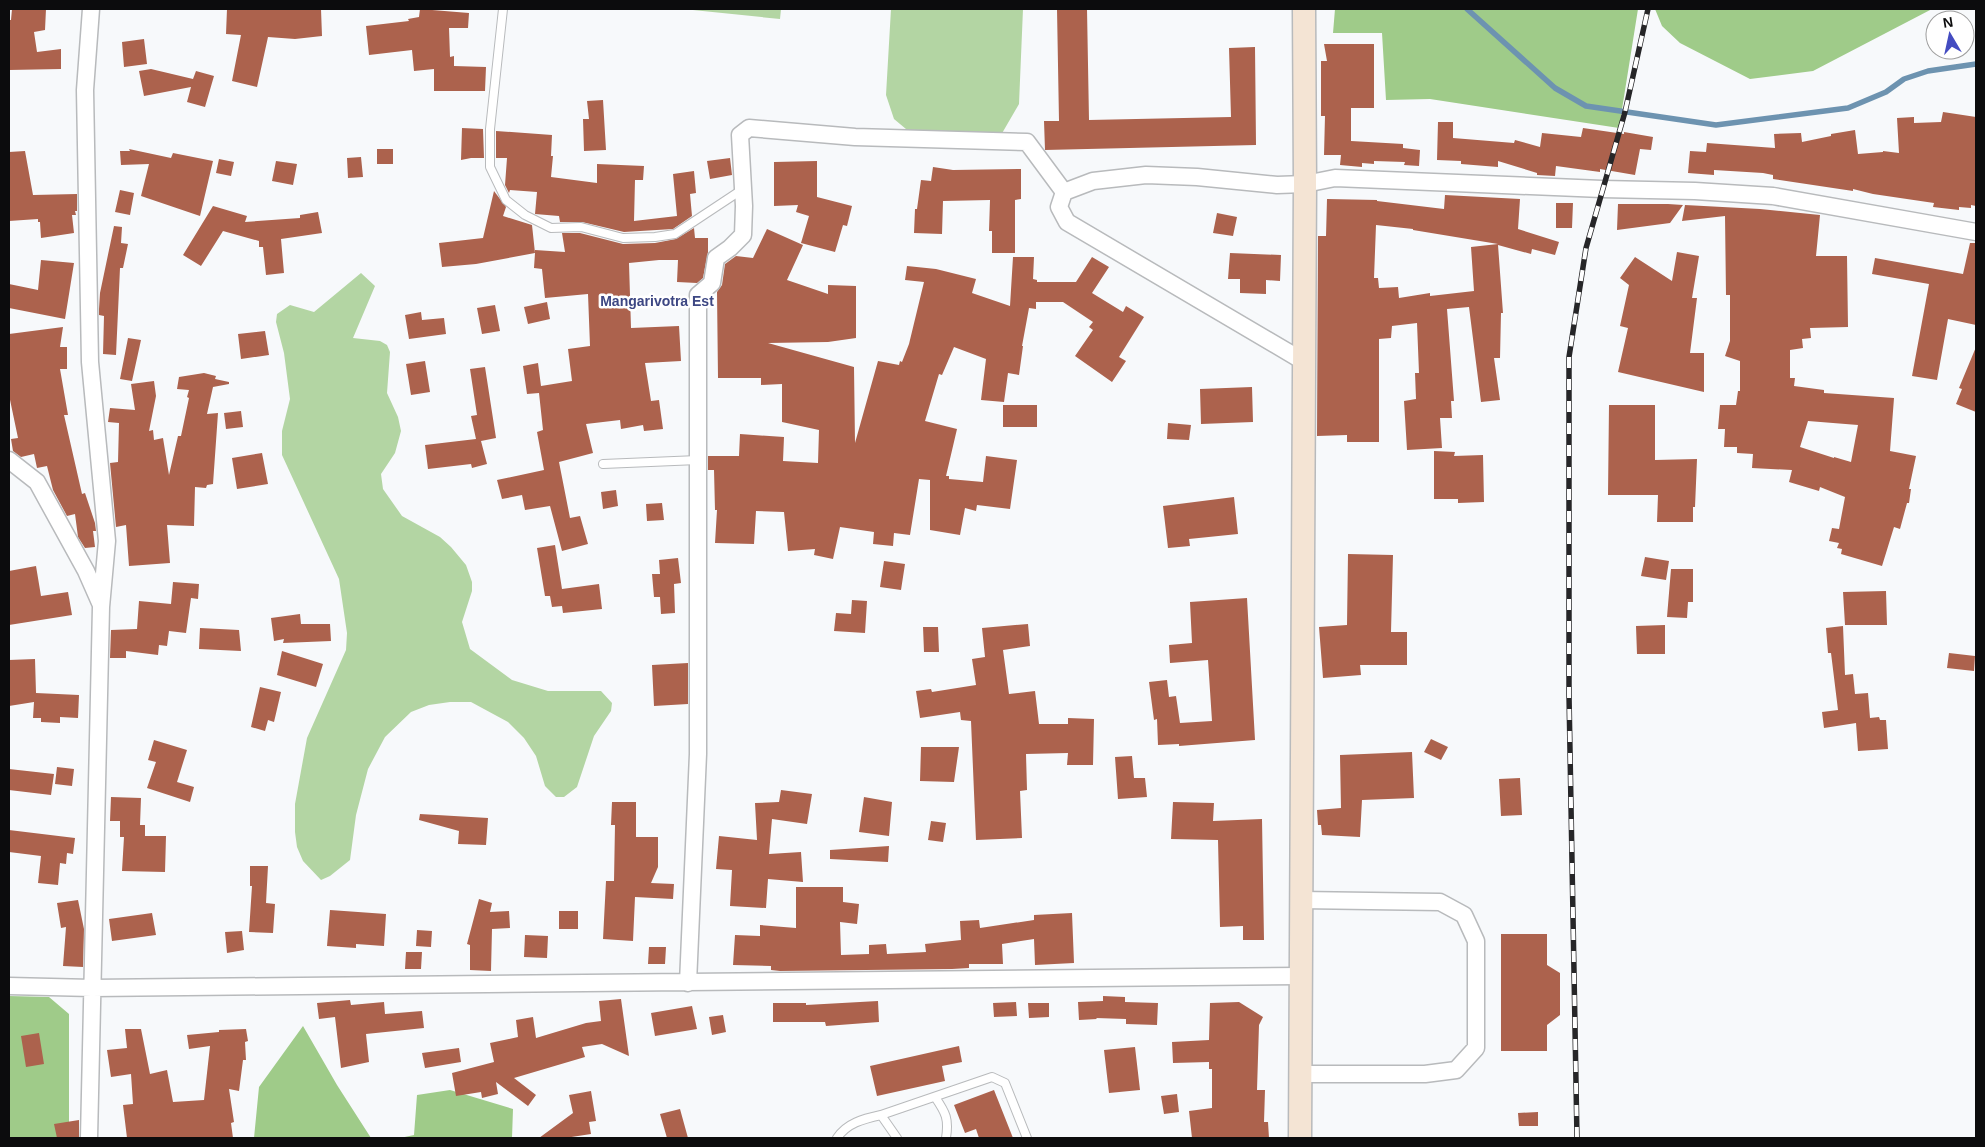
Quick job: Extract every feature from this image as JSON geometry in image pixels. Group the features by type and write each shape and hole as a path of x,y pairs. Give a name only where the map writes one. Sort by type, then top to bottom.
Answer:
{"main road":[{"path":"1300,1138 1305,184 1304,9"}],"street":[{"path":"89,1138 101,607 107,541 90,362 85,100 91,9"},
{"path":"688,983 698,754 698,295 712,283 716,258 743,235 740,135 749,128 855,138 1027,142 1064,192"},
{"path":"1303,361 1067,222 1058,207 1064,192 1093,181 1146,175 1197,177 1277,185 1305,184 1335,178 1695,191 1763,195 1976,232"},
{"path":"9,460 38,482 86,571 101,607"},
{"path":"1300,900 1440,902 1464,915 1476,942 1476,1048 1456,1070 1425,1074 1300,1074"},
{"path":"9,986 92,988 1300,976"}],"lane":[{"path":"504,9 490,129 490,167 506,200 526,215 551,228 582,227 623,238 655,237 675,234 743,189"},
{"path":"603,464 698,460"},
{"path":"837,1138 849,1125 864,1119 992,1077 1005,1083 1027,1138"},
{"path":"935,1097 945,1111 948,1124 946,1138"},
{"path":"881,1115 897,1138"}],"green space":[{"path":"683,9 781,9 780,19"},
{"path":"891,9 1023,9 1019,104 1001,135 918,139 894,119 886,95"},
{"path":"1335,9 1638,9 1619,128 1430,99 1386,100 1382,33 1333,33"},
{"path":"1655,9 1932,9 1925,10 1925,13 1813,71 1750,79 1680,43 1662,26"},
{"path":"361,273 375,286 353,338 380,341 387,345 390,352 387,393 398,417 401,431 395,453 381,474 383,489 402,516 440,537 466,565 472,582 472,591 462,622 470,649 512,680 548,691 601,691 612,703 611,711 594,736 577,787 564,797 556,797 545,786 536,756 524,738 508,722 471,702 429,705 411,712 385,737 368,769 356,815 350,860 330,876 321,880 303,861 297,847 295,804 307,738 346,650 347,633 339,579 282,455 282,431 290,399 284,353 276,322 277,314 290,305 314,312"},
{"path":"9,996 49,997 69,1014 69,1138 9,1138"},
{"path":"303,1026 337,1085 371,1138 254,1138 259,1087"},
{"path":"450,1090 513,1109 512,1138 400,1138 414,1135 417,1095"}],"building":[{"path":"12,9 46,9 45,30 34,32 37,52 61,49 61,69 9,70 9,20 11,20"},
{"path":"227,9 321,9 322,36 295,39 268,37 257,87 232,81 241,35 226,34"},
{"path":"420,9 469,13 468,28 449,28 450,57 454,56 454,66 486,67 485,91 434,91 434,69 414,71 412,50 369,55 366,26 409,21 408,19 419,17"},
{"path":"1057,9 1087,9 1089,120 1231,117 1229,48 1255,47 1256,145 1045,150 1044,121 1059,121"},
{"path":"144,39 147,64 124,67 122,42"},
{"path":"1324,44 1374,44 1374,108 1351,108 1351,141 1403,144 1403,148 1420,150 1419,166 1404,165 1405,162 1374,161 1374,164 1362,163 1362,167 1340,165 1341,155 1324,155 1325,116 1321,116 1321,61 1327,61"},
{"path":"151,69 193,79 196,71 214,76 205,107 187,102 191,87 144,96 139,71"},
{"path":"603,100 606,150 584,151 583,119 589,119 587,101"},
{"path":"1943,112 1976,117 1976,206 1971,205 1971,208 1959,207 1959,210 1933,207 1934,203 1873,194 1853,189 1853,191 1773,179 1773,175 1763,173 1714,170 1714,175 1688,173 1690,151 1706,152 1707,143 1775,148 1774,134 1801,133 1802,142 1855,130 1858,154 1883,151 1899,153 1897,118 1914,117 1914,123 1941,122"},
{"path":"1438,122 1453,122 1453,138 1514,143 1515,140 1540,147 1542,133 1581,137 1583,128 1653,137 1651,150 1640,149 1635,175 1600,169 1600,172 1556,166 1555,176 1537,175 1537,173 1498,161 1498,167 1461,164 1461,161 1437,160"},
{"path":"462,128 483,129 484,158 461,160"},
{"path":"496,131 552,135 551,177 597,183 597,164 644,166 643,180 635,180 634,221 677,216 673,174 694,171 696,193 690,194 692,216 673,229 624,232 582,222 560,222 559,216 535,214 537,192 510,190 509,193 505,185 507,158 496,158"},
{"path":"129,149 171,158 173,153 213,161 200,216 141,196 149,164 121,165 120,151 130,151"},
{"path":"377,149 393,149 393,164 377,164"},
{"path":"25,151 33,195 77,194 77,211 75,211 76,215 72,215 74,233 41,238 40,222 38,222 38,219 9,221 9,152"},
{"path":"361,157 363,177 348,178 347,158"},
{"path":"730,158 732,175 710,179 707,161"},
{"path":"219,159 234,162 231,176 216,173"},
{"path":"276,161 297,164 293,185 272,181"},
{"path":"817,161 817,197 852,206 847,226 843,225 835,252 801,243 809,216 796,212 798,205 774,206 774,162"},
{"path":"933,167 953,170 1021,169 1021,199 1015,200 1015,253 992,253 992,231 989,231 990,200 943,201 942,234 914,233 915,209 917,209 921,180 931,181"},
{"path":"120,190 134,193 130,215 115,212"},
{"path":"494,191 506,207 503,216 532,225 535,253 476,264 442,267 439,243 483,238"},
{"path":"1445,195 1520,199 1518,229 1559,242 1555,255 1532,249 1531,254 1498,245 1503,313 1501,313 1500,358 1494,358 1500,400 1481,402 1469,307 1447,309 1454,401 1451,401 1452,418 1440,418 1442,448 1407,450 1404,401 1416,399 1415,373 1419,373 1417,323 1392,326 1391,338 1379,339 1379,442 1347,442 1347,435 1317,436 1318,236 1326,236 1327,199 1377,200 1444,209","holes":["1376,225 1413,229 1498,244 1471,247 1474,291 1430,296 1430,293 1399,298 1398,287 1379,288 1378,278 1374,278"]},
{"path":"1556,203 1573,203 1572,228 1556,228"},
{"path":"1618,204 1683,205 1670,223 1617,230"},
{"path":"1685,205 1760,209 1820,215 1816,256 1847,256 1848,327 1810,328 1811,338 1802,339 1803,348 1790,350 1790,378 1795,378 1794,386 1824,390 1824,393 1894,398 1890,451 1916,456 1909,489 1911,489 1909,503 1907,503 1900,529 1894,527 1882,566 1841,554 1842,549 1837,548 1839,543 1829,541 1832,528 1839,529 1845,497 1820,487 1819,491 1789,482 1792,470 1752,468 1753,454 1737,453 1737,447 1724,447 1725,429 1718,429 1720,405 1736,405 1738,391 1740,391 1740,361 1725,356 1730,341 1730,295 1726,295 1725,216 1682,221","holes":["1808,421 1858,425 1851,462 1800,447"]},
{"path":"213,206 247,216 245,222 300,218 300,215 318,212 322,233 281,239 284,273 266,275 263,247 259,247 259,241 223,231 201,266 183,255"},
{"path":"1217,213 1237,217 1233,236 1213,233"},
{"path":"114,226 122,227 121,243 128,244 123,268 120,268 116,355 103,354 104,316 99,315 100,293"},
{"path":"694,228 695,238 708,238 708,252 703,278 697,283 677,282 678,260 629,263 631,328 679,326 681,361 645,363 651,401 659,400 663,429 644,431 643,425 621,429 620,420 586,424 593,453 559,462 570,518 580,516 588,544 562,551 550,506 525,510 522,495 502,499 497,480 544,470 537,432 543,430 539,393 527,394 523,366 538,363 541,386 572,381 568,349 590,346 588,294 545,298 542,269 534,268 535,250 565,252 562,233 580,233 623,244 655,243 676,239"},
{"path":"767,229 803,245 787,280 828,294 828,285 856,286 856,338 828,342 768,343 854,367 855,443 878,361 899,365 909,344 924,282 905,280 907,266 936,269 976,279 972,293 1010,306 1013,257 1034,257 1033,279 1037,280 1037,282 1076,282 1092,257 1109,267 1092,293 1123,312 1126,306 1144,317 1119,357 1126,361 1112,382 1075,356 1093,330 1089,327 1093,322 1063,302 1036,302 1036,309 1029,308 1019,375 1008,373 1004,402 981,400 986,359 954,347 942,375 939,374 925,421 957,429 946,476 949,476 949,479 983,482 986,456 1017,460 1010,509 977,505 976,511 965,508 960,535 930,530 930,480 919,479 910,535 894,533 893,546 873,544 874,532 840,527 833,559 814,555 815,549 788,551 784,512 756,511 754,544 715,543 717,510 715,510 714,470 708,470 708,456 739,456 740,434 784,437 783,461 818,463 819,430 782,422 782,384 761,385 761,378 718,378 717,292 722,285 725,264 736,256 753,258"},
{"path":"1970,243 1976,243 1976,325 1948,319 1937,380 1912,376 1929,284 1872,274 1875,258 1963,274"},
{"path":"1677,252 1699,256 1692,298 1697,298 1690,353 1704,353 1704,392 1618,372 1628,328 1620,326 1629,285 1620,278 1635,257 1672,281"},
{"path":"1230,253 1281,255 1280,281 1266,280 1266,294 1240,293 1240,279 1228,279"},
{"path":"41,260 74,263 65,319 9,308 9,284 38,290"},
{"path":"547,302 550,319 528,324 524,307"},
{"path":"495,305 500,331 482,334 477,308"},
{"path":"421,312 422,320 444,318 446,334 409,339 405,315"},
{"path":"63,327 60,347 67,347 67,369 60,369 68,415 64,415 82,494 85,493 95,523 96,531 93,531 95,547 85,548 78,537 75,514 67,516 53,490 47,466 37,468 34,454 21,457 13,451 11,439 18,438 9,395 9,334"},
{"path":"265,331 269,355 241,359 238,334"},
{"path":"128,338 141,340 132,381 120,379"},
{"path":"1976,347 1976,412 1956,404 1962,389 1959,388"},
{"path":"425,361 430,392 411,395 406,364"},
{"path":"485,367 496,438 481,441 487,464 472,468 471,464 428,469 425,445 476,439 471,416 477,415 470,369"},
{"path":"204,373 216,376 215,379 229,382 229,384 213,387 207,414 218,413 213,484 207,485 206,488 195,487 194,526 167,525 170,563 129,566 126,525 116,527 110,463 118,462 119,423 108,422 110,408 135,410 131,384 154,381 156,396 149,431 153,430 154,440 163,438 169,475 178,436 181,436 189,398 187,397 189,390 177,389 179,377"},
{"path":"1252,387 1253,422 1201,424 1200,389"},
{"path":"1003,405 1037,405 1037,427 1003,427"},
{"path":"1609,405 1655,405 1655,460 1697,459 1693,522 1657,522 1658,495 1608,495"},
{"path":"241,411 243,427 226,429 224,413"},
{"path":"1168,423 1191,425 1189,440 1167,439"},
{"path":"1434,451 1455,452 1454,456 1483,455 1484,502 1458,503 1458,499 1434,499"},
{"path":"262,453 268,484 237,489 232,458"},
{"path":"616,490 618,506 603,509 601,492"},
{"path":"1234,497 1238,534 1189,539 1190,546 1168,548 1163,506"},
{"path":"662,503 664,520 647,521 646,504"},
{"path":"555,545 562,589 599,584 602,609 563,613 562,606 552,607 550,596 545,596 537,548"},
{"path":"1348,554 1393,555 1391,632 1407,632 1407,665 1360,665 1361,675 1323,678 1319,627 1347,625"},
{"path":"1645,557 1669,561 1666,580 1641,576"},
{"path":"678,558 681,583 674,584 675,613 661,614 660,597 654,597 652,574 660,574 659,560"},
{"path":"884,561 905,564 901,590 880,587"},
{"path":"36,566 41,596 68,592 72,615 9,625 9,571"},
{"path":"1671,569 1693,569 1693,602 1688,602 1687,618 1667,617"},
{"path":"173,582 199,584 198,599 191,598 186,633 169,631 167,646 159,645 158,655 126,651 126,658 110,658 111,630 137,629 139,601 171,604"},
{"path":"1886,591 1887,625 1845,625 1843,592"},
{"path":"1247,598 1255,740 1179,746 1179,744 1158,745 1157,719 1154,720 1149,682 1167,680 1169,697 1176,696 1180,723 1212,721 1208,660 1170,663 1169,645 1192,643 1190,602"},
{"path":"852,600 867,601 865,633 834,631 836,613 851,614"},
{"path":"300,614 301,624 330,624 331,641 283,643 284,639 274,641 271,618"},
{"path":"1028,624 1030,646 1003,650 1009,694 1035,691 1039,724 1068,724 1068,718 1094,719 1093,765 1067,765 1068,753 1026,754 1027,790 1020,791 1022,838 976,840 971,721 961,720 960,712 920,718 916,691 931,689 932,692 976,685 972,659 985,657 982,628"},
{"path":"1665,625 1665,654 1637,654 1636,626"},
{"path":"1843,626 1845,675 1853,674 1855,694 1868,693 1870,718 1879,717 1880,720 1886,720 1888,749 1858,751 1856,723 1824,728 1822,712 1838,710 1831,653 1828,653 1826,628"},
{"path":"923,627 938,627 939,652 924,652"},
{"path":"200,628 239,630 241,651 199,649"},
{"path":"282,651 323,664 316,687 277,675"},
{"path":"1949,653 1975,656 1974,671 1947,668"},
{"path":"35,659 36,693 79,695 78,718 60,717 60,723 41,722 41,718 33,718 34,702 9,706 9,660"},
{"path":"688,663 688,704 654,706 652,665"},
{"path":"260,687 281,692 274,722 268,720 265,731 251,727"},
{"path":"1431,739 1448,747 1441,760 1424,752"},
{"path":"154,740 187,750 177,782 194,787 190,802 147,788 156,762 148,760"},
{"path":"921,747 959,747 954,782 920,781"},
{"path":"1412,752 1414,798 1362,800 1360,837 1322,835 1321,825 1318,825 1317,810 1341,808 1340,755"},
{"path":"1132,756 1134,778 1145,778 1147,797 1118,799 1115,757"},
{"path":"57,767 74,769 72,786 55,784"},
{"path":"9,769 54,774 51,795 9,790"},
{"path":"1520,778 1522,815 1501,816 1499,779"},
{"path":"781,790 812,794 807,824 772,819 769,854 801,852 803,882 768,879 766,908 730,906 732,870 716,869 719,836 757,840 755,803 779,802"},
{"path":"111,797 141,798 140,825 145,825 145,836 166,836 165,872 122,871 124,837 120,837 120,821 110,821"},
{"path":"864,797 892,802 889,836 859,832"},
{"path":"612,802 636,802 636,837 658,837 658,867 651,883 674,884 673,899 635,897 633,941 603,939 606,881 614,881 615,825 611,825"},
{"path":"1173,802 1214,803 1213,821 1262,819 1264,940 1243,940 1243,926 1220,927 1218,840 1171,839"},
{"path":"420,814 488,818 486,845 458,844 459,831 419,820"},
{"path":"931,821 946,823 943,842 928,840"},
{"path":"9,830 75,838 73,854 67,853 66,864 60,863 58,885 38,883 41,856 9,852"},
{"path":"889,846 888,862 830,859 830,850"},
{"path":"250,866 268,866 266,903 275,904 273,933 249,932 252,886 250,886"},
{"path":"796,887 843,887 843,902 859,904 857,924 840,922 841,955 869,954 869,945 886,944 887,954 926,952 925,944 961,940 960,921 979,920 980,928 1034,920 1034,915 1072,913 1074,963 1035,965 1034,939 1002,944 1003,964 969,964 969,968 780,971 771,970 771,966 733,965 735,935 760,936 760,925 796,928"},
{"path":"479,899 492,903 490,912 509,911 510,928 492,929 491,971 470,970 470,945 467,944"},
{"path":"78,900 84,929 83,967 63,966 66,927 61,928 57,903"},
{"path":"330,910 386,914 384,946 356,944 356,948 327,946"},
{"path":"559,911 578,911 578,929 559,929"},
{"path":"152,913 156,935 112,941 109,919"},
{"path":"417,930 432,931 431,947 416,946"},
{"path":"242,931 244,950 227,953 225,932"},
{"path":"1501,934 1547,934 1547,965 1560,973 1560,1015 1547,1025 1547,1051 1501,1051"},
{"path":"525,935 548,936 547,958 524,957"},
{"path":"649,947 666,947 665,964 648,964"},
{"path":"406,952 422,952 421,969 405,969"},
{"path":"1103,996 1125,997 1125,1002 1158,1003 1157,1025 1126,1024 1126,1019 1096,1018 1079,1020 1078,1002 1103,1001"},
{"path":"621,999 629,1056 602,1044 582,1047 585,1057 514,1078 536,1095 528,1106 496,1082 498,1094 482,1098 481,1092 456,1096 452,1073 494,1062 490,1043 518,1037 516,1020 533,1017 536,1038 586,1023 601,1021 599,1001"},
{"path":"350,1000 351,1005 384,1002 385,1014 422,1011 424,1028 366,1034 369,1062 341,1068 335,1017 319,1019 317,1003"},
{"path":"878,1001 879,1022 826,1026 825,1022 773,1022 773,1003 806,1003 806,1005"},
{"path":"1016,1002 1017,1016 994,1017 993,1003"},
{"path":"1239,1002 1263,1017 1259,1025 1257,1090 1265,1090 1264,1122 1268,1122 1269,1138 1192,1138 1189,1111 1212,1108 1212,1069 1209,1069 1209,1062 1173,1063 1172,1042 1209,1040 1210,1003"},
{"path":"1028,1003 1049,1003 1049,1017 1029,1018"},
{"path":"692,1006 697,1029 655,1036 651,1013"},
{"path":"723,1015 726,1032 712,1035 709,1017"},
{"path":"125,1029 141,1029 150,1074 167,1070 173,1102 204,1100 210,1046 189,1049 187,1035 219,1032 219,1030 246,1029 248,1041 245,1042 246,1060 243,1060 239,1091 229,1089 234,1122 231,1123 233,1138 127,1138 123,1105 133,1104 131,1074 111,1077 107,1050 127,1048"},
{"path":"39,1033 44,1064 26,1067 21,1036"},
{"path":"959,1046 962,1062 942,1066 945,1081 877,1096 870,1066"},
{"path":"1135,1047 1140,1090 1109,1093 1104,1050"},
{"path":"459,1048 461,1062 425,1068 422,1053"},
{"path":"994,1090 1013,1138 979,1138 976,1129 965,1133 954,1105"},
{"path":"591,1091 596,1121 589,1122 591,1134 565,1138 539,1138 573,1113 569,1095"},
{"path":"1177,1094 1179,1112 1164,1114 1161,1096"},
{"path":"680,1109 688,1138 667,1138 660,1114"},
{"path":"1538,1112 1538,1126 1519,1126 1518,1113"},
{"path":"79,1120 79,1137 57,1138 54,1124"}],"waterway":[{"path":"1467,9 1555,88 1586,106 1716,125 1848,108 1886,92 1904,79 1928,71 1976,64"}],"railway":[{"path":"1577,1138 1569,695 1569,357 1586,248 1625,112 1648,9"}],"district":[{"name":"Mangarivotra Est","path":"657,301"}]}
